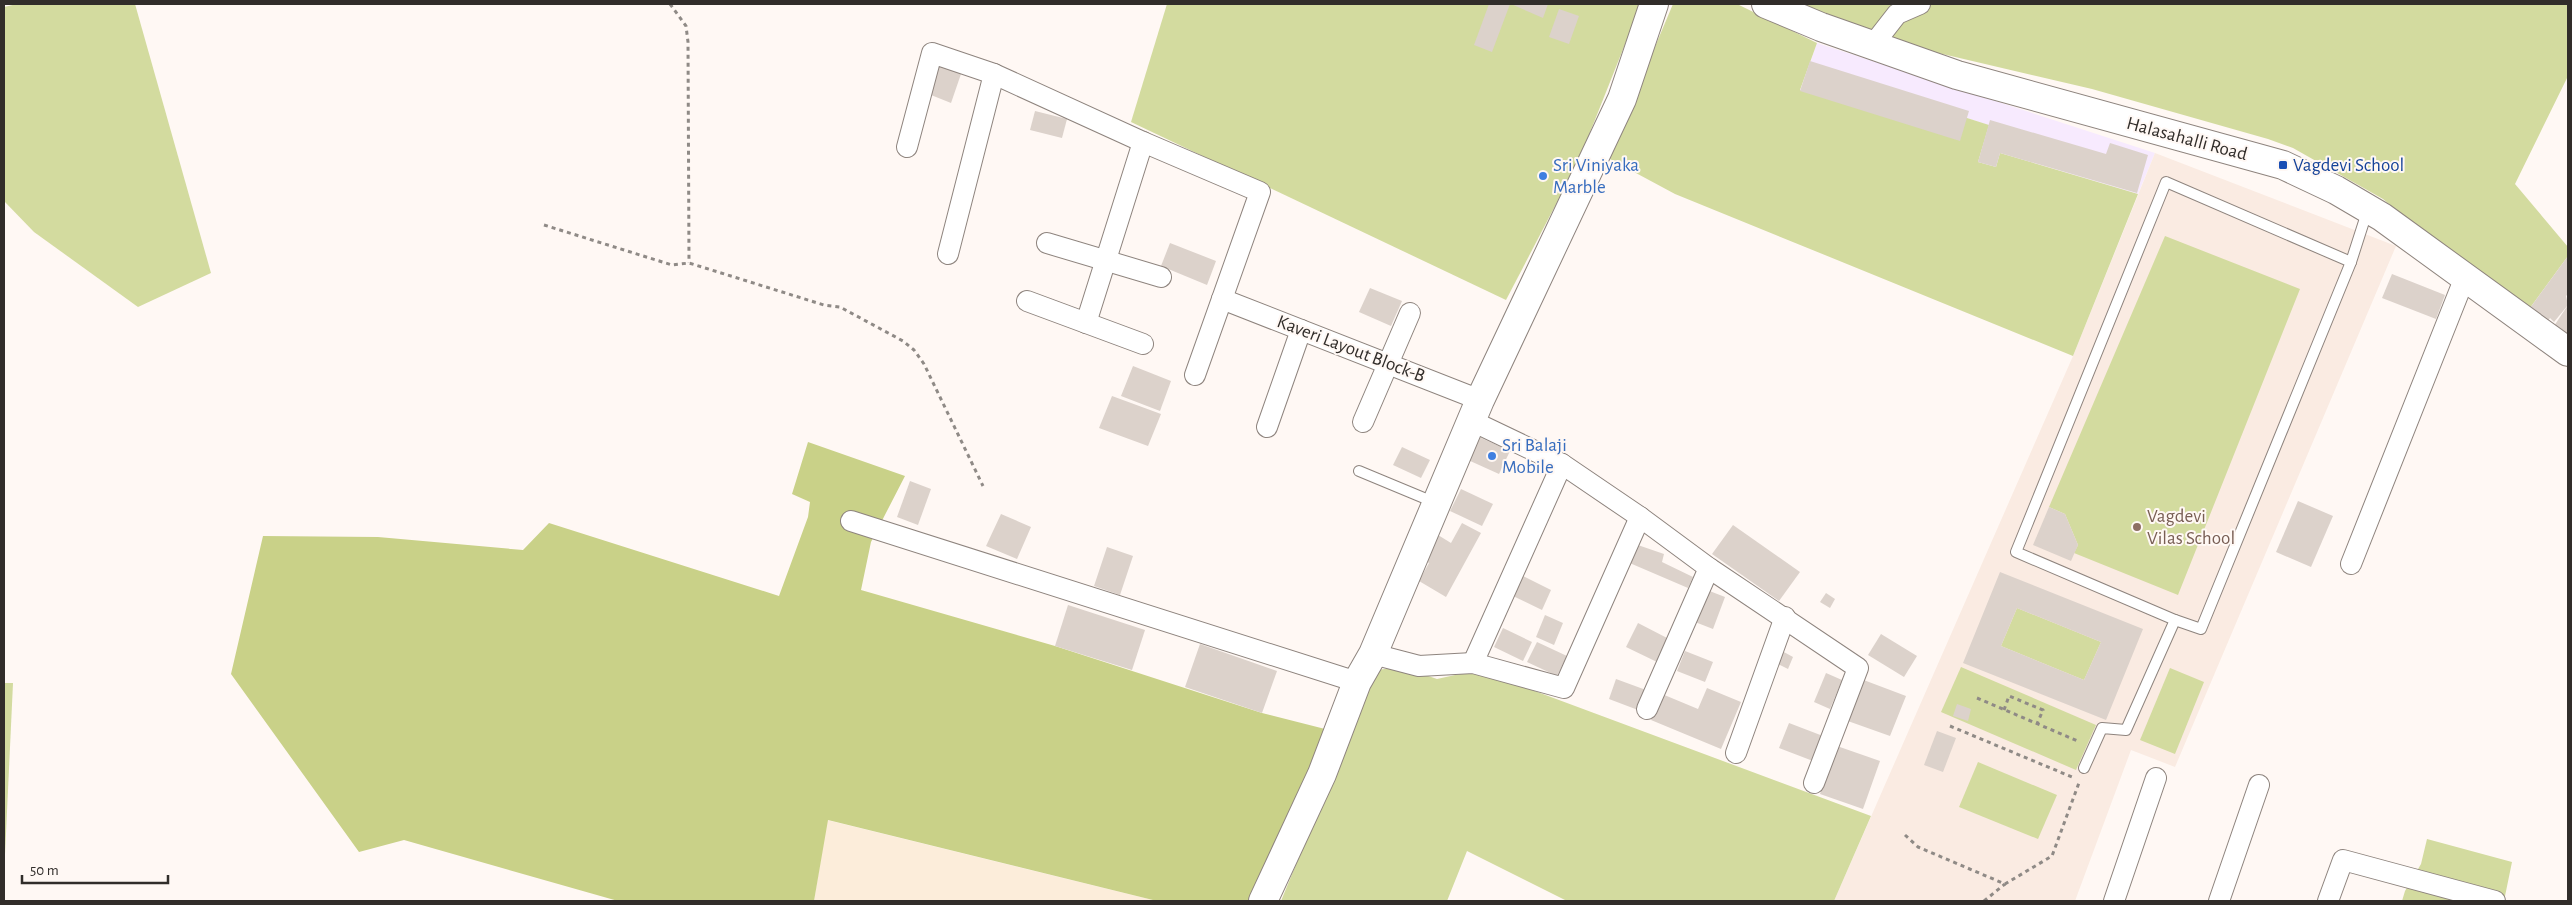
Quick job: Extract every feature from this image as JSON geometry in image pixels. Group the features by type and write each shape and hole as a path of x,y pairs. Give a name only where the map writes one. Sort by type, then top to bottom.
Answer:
{"street":[{"path":"1263,901 1322,774 1357,682 1373,654 1476,410 1622,99 1654,4"},
{"name":"Halasahalli Road","path":"1766,4 1821,27 1957,76 2283,165 2336,190 2369,209 2568,352"},
{"path":"1872,46 1897,14 1920,4"},
{"path":"907,147 932,53 994,74 1143,142 1260,192 1195,375"},
{"path":"948,254 994,74"},
{"path":"1086,323 1143,142"},
{"path":"1047,242 1162,277"},
{"path":"2351,564 2465,277"},
{"name":"Kaveri Layout Block-B","path":"1222,299 1387,364 1476,410 1562,464 1640,517 1709,568 1785,617 1858,668 1814,783"},
{"path":"1027,301 1143,344"},
{"path":"1363,422 1410,313"},
{"path":"1267,427 1301,330"},
{"path":"1474,663 1562,464"},
{"path":"1373,654 1419,666 1474,663 1564,688 1640,517"},
{"path":"851,520 1357,682"},
{"path":"1647,709 1709,568"},
{"path":"1736,753 1785,617"},
{"path":"2114,901 2156,778"},
{"path":"2219,901 2259,785"},
{"path":"2328,901 2343,860 2495,901"}],"lane":[{"path":"2351,262 2166,182 2016,552 2175,620 2201,629 2351,262 2369,209"},
{"path":"1359,472 1436,503"},
{"path":"2084,768 2102,728 2126,730 2175,620"}],"path":[{"path":"670,4 686,26 688,42 689,263"},
{"path":"544,225 672,265 689,263 824,305 840,307 903,341 924,364 982,486"},
{"path":"2004,710 2008,696 2043,710 2037,724"},
{"path":"1978,698 2093,748"},
{"path":"1950,726 2080,780"},
{"path":"1984,901 2005,884 2052,856 2084,768"},
{"path":"1905,835 1918,847 2005,884"}],"shaded area":[{"path":"1817,43 2155,153 2138,194 2001,153 1996,167 1978,162 1988,125 1967,118 1800,91"},
{"name":"Vagdevi Vilas School","path":"2155,153 2396,246 2175,767 2131,750 2075,901 1834,901 2073,356"},
{"path":"827,820 1157,901 814,901"}],"green space":[{"path":"17,4 135,4 211,273 138,307 34,232 4,201 4,7"},
{"path":"1167,4 1641,4 1579,160 1506,300 1131,122"},
{"path":"1673,4 1737,4 1817,43 1800,90 1967,118 1989,125 1978,162 1996,167 2000,153 2138,194 2073,356 1675,194 1608,158"},
{"path":"1789,4 2568,4 2568,76 2515,184 2568,247 2568,256 2530,308 2469,271 2383,199 2293,148 2268,139 2092,89 1934,52"},
{"path":"2165,236 2300,289 2178,595 2074,553 2078,545 2065,514 2049,507"},
{"path":"808,442 905,476 871,542 861,590 1055,646 1262,713 1329,730 1251,901 1157,901 828,820 814,901 618,901 404,840 359,852 231,674 263,536 378,537 523,550 549,523 779,596 808,517 810,502 792,494"},
{"path":"2017,608 2101,642 2084,680 2001,646"},
{"path":"1402,667 1437,679 1478,670 1871,816 1834,901 1567,901 1467,851 1447,901 1281,901 1376,670"},
{"path":"1961,667 2096,725 2076,770 1941,712"},
{"path":"2170,668 2204,682 2175,754 2140,740"},
{"path":"4,683 13,683 4,876"},
{"path":"1978,762 2057,795 2038,839 1959,807"},
{"path":"2427,839 2512,862 2504,901 2402,901 2405,891 2421,864"}],"building":[{"path":"1489,4 1510,4 1492,52 1474,45"},
{"path":"1511,4 1548,4 1543,18"},
{"path":"1559,9 1579,16 1569,44 1549,37"},
{"path":"938,61 962,71 951,103 926,93"},
{"path":"1810,61 1969,111 1960,141 1800,91"},
{"path":"1035,111 1067,119 1062,138 1030,130"},
{"path":"1990,120 2106,154 2110,143 2148,155 2137,193 2000,153 1996,167 1978,162"},
{"path":"1170,243 1216,261 1207,285 1161,266"},
{"path":"2568,256 2568,294 2566,296 2568,305 2554,322 2550,318 2548,321 2530,308"},
{"path":"2392,274 2445,295 2436,319 2382,298"},
{"path":"1370,288 1402,301 1391,326 1359,312"},
{"path":"2568,305 2568,336 2554,326"},
{"path":"1133,366 1171,381 1160,411 1121,396"},
{"path":"1112,396 1161,414 1148,446 1099,428"},
{"path":"1479,437 1510,451 1499,474 1468,460"},
{"path":"1402,447 1430,460 1421,478 1393,465"},
{"path":"910,481 931,489 918,525 897,517"},
{"path":"1461,489 1493,504 1482,526 1450,511"},
{"path":"2298,501 2333,516 2311,567 2276,552"},
{"path":"2049,507 2065,514 2078,545 2071,561 2033,545"},
{"path":"1001,514 1031,527 1017,559 986,546"},
{"path":"1462,523 1481,533 1446,597 1419,581 1429,563 1423,559 1438,535 1451,543"},
{"path":"1733,525 1800,572 1779,601 1712,554"},
{"path":"1632,543 1664,554 1662,562 1693,577 1688,588 1625,561"},
{"path":"1107,547 1133,556 1120,595 1094,586"},
{"path":"2000,572 2143,629 2106,720 1963,663","holes":["2017,608 2101,642 2084,680 2001,646"]},
{"path":"1521,575 1551,590 1542,610 1511,595"},
{"path":"1707,590 1725,597 1713,629 1695,622"},
{"path":"1826,593 1835,599 1830,608 1820,602"},
{"path":"1068,605 1145,630 1132,670 1055,646"},
{"path":"1545,615 1563,623 1554,645 1536,637"},
{"path":"1638,623 1669,639 1657,662 1626,647"},
{"path":"1503,628 1532,642 1523,661 1494,647"},
{"path":"1881,634 1917,656 1904,677 1868,655"},
{"path":"1537,642 1567,656 1557,676 1527,662"},
{"path":"1200,644 1277,671 1262,713 1185,687"},
{"path":"1685,651 1713,662 1705,682 1677,671"},
{"path":"1782,651 1793,657 1788,669 1776,663"},
{"path":"1826,673 1842,680 1830,709 1814,702"},
{"path":"1616,679 1646,690 1638,710 1609,699"},
{"path":"1861,679 1906,696 1890,736 1845,720"},
{"path":"1707,688 1741,702 1721,749 1651,720 1662,694 1698,709"},
{"path":"1957,704 1971,709 1968,721 1953,716"},
{"path":"1789,723 1823,736 1813,761 1779,748"},
{"path":"1937,731 1956,738 1943,772 1924,765"},
{"path":"1837,746 1880,761 1863,809 1820,794"}],"place":[{"name":"Vagdevi School","path":"2283,165"},
{"name":"Sri Viniyaka Marble","path":"1543,176"},
{"name":"Sri Balaji Mobile","path":"1492,456"},
{"name":"Vagdevi Vilas School","path":"2137,527"}]}
